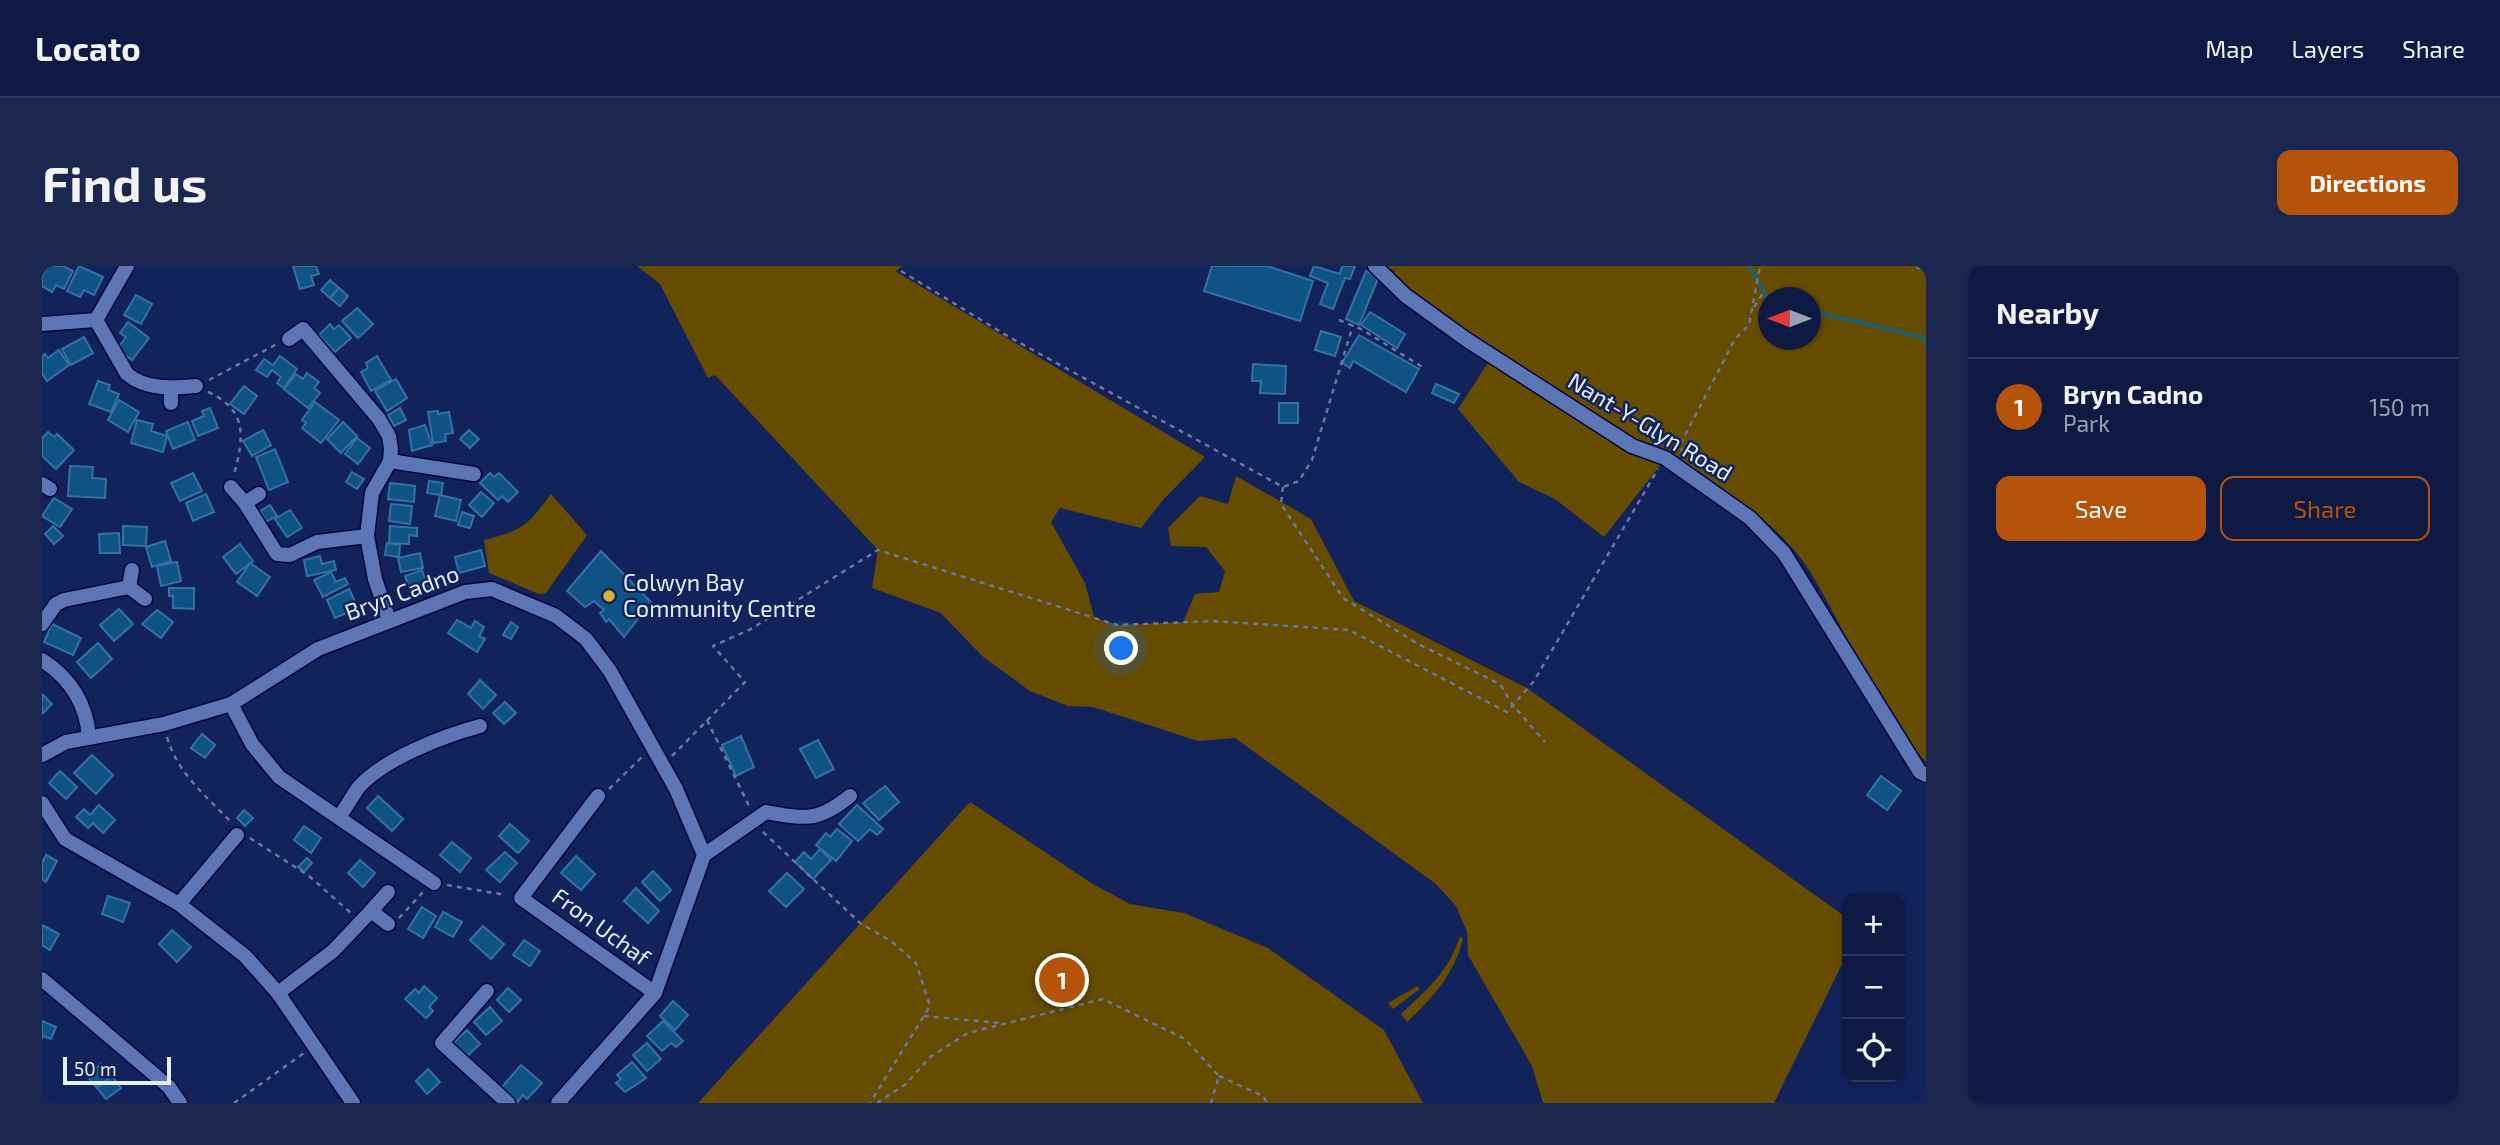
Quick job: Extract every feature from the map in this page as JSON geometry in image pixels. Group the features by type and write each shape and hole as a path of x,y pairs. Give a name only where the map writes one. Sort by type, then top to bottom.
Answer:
{"street":[{"path":"96,320 127,266"},
{"name":"Nant-Y-Glyn Road","path":"1375,266 1406,296 1467,340 1632,446 1665,458 1750,518 1784,553 1920,772 1926,775"},
{"path":"42,324 96,320"},
{"path":"96,320 127,374 138,382 171,396 196,386"},
{"path":"289,339 303,329 379,419 389,436 390,461 372,493 366,536 375,579 388,620"},
{"path":"453,471 457,455"},
{"path":"390,461 474,474"},
{"path":"231,487 245,503 276,554 283,556 317,542 366,536"},
{"path":"245,503 259,494"},
{"path":"129,587 132,570"},
{"path":"42,624 56,604 64,600 129,587 145,599"},
{"name":"Bryn Cadno","path":"42,755 66,742 164,724 232,704 318,649 465,592 492,589 556,616 586,639 610,671 662,766 704,855"},
{"path":"42,660 65,676 71,684 88,719 89,736"},
{"path":"232,704 264,762 279,777 340,816 432,882"},
{"path":"340,816 359,788 381,768 443,738 480,726"},
{"name":"Fron Uchaf","path":"597,796 521,898 655,993"},
{"path":"558,1103 655,993 704,855 766,812 799,818 820,816 850,796"},
{"path":"42,803 65,839 179,904 245,956 278,993 353,1103"},
{"path":"179,904 237,835"},
{"path":"278,993 333,951 388,891"},
{"path":"371,911 388,924"},
{"path":"42,979 169,1087 180,1103"},
{"path":"487,991 442,1043 508,1103"}],"path":[{"path":"1692,476 1680,445 1735,339 1749,325 1760,266"},
{"path":"1916,266 1926,273"},
{"path":"901,271 1009,337 1283,487 1299,481 1312,460 1353,325"},
{"path":"1752,310 1758,302"},
{"path":"1339,320 1353,325 1424,368"},
{"path":"196,386 289,339"},
{"path":"196,386 216,395 240,421 244,432 231,487"},
{"path":"662,766 745,682 713,646 751,629 878,550 1117,625 1213,621 1349,630 1507,712 1534,681 1665,458"},
{"path":"1283,487 1281,504 1343,598 1420,645 1500,684 1512,704 1545,742"},
{"path":"164,724 177,761 240,831 309,876 361,922"},
{"path":"597,796 652,748"},
{"path":"388,924 393,924 432,882 521,898"},
{"path":"860,923 891,941 916,963 930,1006 870,1103"},
{"path":"877,1103 906,1084 930,1057 968,1033 1103,999 1185,1039 1219,1076 1263,1096 1267,1103"},
{"path":"923,1016 1005,1024"},
{"path":"234,1103 315,1045"},
{"path":"1211,1103 1219,1076"}],"shaded area":[{"path":"637,266 903,266 895,271 1205,457 1163,500 1141,528 1060,508 1051,522 1085,583 1094,617 1117,625 1183,622 1195,594 1219,592 1225,571 1206,547 1171,546 1168,528 1200,496 1228,504 1236,476 1311,519 1354,601 1527,688 1842,914 1842,964 1774,1103 1543,1103 1532,1066 1468,955 1467,932 1456,906 1436,884 1235,738 1198,741 1093,707 1068,706 1030,691 982,656 941,613 872,588 878,550 715,375 708,378 660,284"},
{"path":"1383,266 1926,266 1926,762 1908,741 1877,694 1809,570 1786,541 1758,515 1698,471 1697,479 1665,459 1604,537 1555,499 1519,482 1458,409 1488,363 1632,446 1667,453 1635,439 1449,321 1392,276 1395,271"},
{"path":"551,494 587,535 546,593 539,594 489,573 484,540 523,525"},
{"path":"970,802 1091,883 1130,904 1184,913 1268,948 1384,1030 1423,1103 698,1103"},
{"path":"1460,936 1463,939 1459,952 1448,974 1434,994 1407,1022 1401,1014 1443,970"},
{"path":"1417,986 1420,989 1393,1009 1388,1003"}],"building":[{"path":"48,266 63,266 73,271 64,289 56,285 52,292 42,286 42,277"},
{"path":"79,266 103,277 94,295 84,290 80,297 67,291"},
{"path":"293,266 316,266 319,274 311,276 314,285 300,289"},
{"path":"1212,266 1267,266 1313,281 1300,321 1204,291"},
{"path":"1314,266 1340,274 1342,266 1355,266 1350,279 1345,278 1333,309 1320,304 1328,283 1310,276"},
{"path":"1366,271 1379,276 1359,325 1346,319"},
{"path":"330,280 339,288 330,298 321,290"},
{"path":"339,288 348,296 340,306 330,298"},
{"path":"136,295 152,304 141,324 124,315"},
{"path":"357,308 373,324 358,338 342,321"},
{"path":"1370,312 1405,334 1397,348 1361,325"},
{"path":"128,322 149,338 132,360 117,349 126,337 120,333"},
{"path":"330,324 334,329 339,325 351,338 335,352 319,335"},
{"path":"1321,331 1341,337 1335,356 1315,350"},
{"path":"1359,335 1419,369 1406,392 1353,361 1350,368 1342,363"},
{"path":"84,337 93,353 71,365 62,349"},
{"path":"59,350 69,365 47,381 42,374 42,357 45,354 48,358"},
{"path":"280,356 297,369 284,388 277,383 281,377 272,370 267,377 256,370 264,359 273,365"},
{"path":"377,356 391,380 371,391 361,372 368,368 366,363"},
{"path":"1253,364 1286,366 1285,394 1260,393 1261,381 1252,381"},
{"path":"307,373 319,382 314,388 320,393 308,408 284,389 296,374 303,379"},
{"path":"396,379 407,398 387,411 375,391"},
{"path":"98,381 110,385 108,390 119,394 111,412 89,404"},
{"path":"1436,384 1459,394 1454,403 1432,393"},
{"path":"244,386 257,396 244,414 230,404"},
{"path":"119,400 139,412 128,432 108,420"},
{"path":"315,402 339,420 321,443 302,428 306,423 302,420"},
{"path":"1279,403 1298,403 1298,423 1279,423"},
{"path":"210,408 218,428 198,436 192,421 204,416 202,411"},
{"path":"400,408 406,420 394,426 388,415"},
{"path":"438,411 438,414 449,412 453,433 445,434 446,441 433,443 428,412"},
{"path":"137,420 153,424 151,431 167,436 163,452 131,443"},
{"path":"188,422 195,440 173,449 166,431"},
{"path":"343,422 357,436 341,453 327,439"},
{"path":"425,425 432,445 412,451 409,430"},
{"path":"263,430 271,445 252,456 243,441"},
{"path":"469,430 479,439 470,448 460,439"},
{"path":"48,432 54,437 57,434 74,450 56,469 42,456 42,438"},
{"path":"357,438 370,448 358,464 345,454"},
{"path":"275,449 288,482 269,490 256,457"},
{"path":"70,466 93,467 92,478 106,479 105,498 68,496"},
{"path":"352,472 364,479 357,489 346,482"},
{"path":"193,473 202,491 180,501 171,483"},
{"path":"490,473 494,477 499,473 518,492 508,502 502,496 498,500 480,483"},
{"path":"429,481 443,483 441,495 427,493"},
{"path":"390,483 415,486 414,502 388,499"},
{"path":"481,492 494,503 482,517 469,505"},
{"path":"206,494 214,512 193,521 186,503"},
{"path":"440,495 461,500 456,521 435,516"},
{"path":"54,498 72,509 60,527 42,516"},
{"path":"391,504 412,506 410,524 389,521"},
{"path":"270,505 277,516 266,522 260,511"},
{"path":"290,510 302,528 287,537 275,519"},
{"path":"462,512 474,516 470,528 458,525"},
{"path":"53,526 63,536 54,544 45,534"},
{"path":"123,526 147,527 146,546 123,545"},
{"path":"390,526 417,528 417,536 409,535 409,544 389,543"},
{"path":"119,533 120,553 100,553 99,534"},
{"path":"165,541 171,561 152,567 146,547"},
{"path":"387,543 400,545 399,557 385,555"},
{"path":"240,544 253,561 236,574 223,557"},
{"path":"481,550 485,566 459,573 455,557"},
{"name":"Colwyn Bay Community Centre","path":"601,551 651,602 624,637 609,619 606,622 600,613 604,610 594,601 585,607 567,591"},
{"path":"420,553 423,568 401,572 398,558"},
{"path":"320,556 322,564 334,561 336,570 307,576 304,560"},
{"path":"177,562 181,581 161,586 157,566"},
{"path":"250,563 270,577 257,596 237,582"},
{"path":"422,570 428,587 411,593 405,576"},
{"path":"331,572 336,582 345,578 348,584 323,597 314,580"},
{"path":"169,588 194,588 194,609 173,608 173,596 169,596"},
{"path":"349,589 358,608 335,618 327,600"},
{"path":"119,609 133,624 114,641 100,625"},
{"path":"157,610 173,622 161,638 142,624"},
{"path":"457,620 471,628 475,621 484,627 479,636 485,639 477,652 448,633"},
{"path":"511,622 518,627 511,639 503,635"},
{"path":"52,624 81,638 73,655 44,642"},
{"path":"98,643 112,659 91,678 77,662"},
{"path":"480,680 496,695 483,709 468,694"},
{"path":"42,694 52,704 42,714"},
{"path":"505,702 516,713 504,724 493,713"},
{"path":"202,734 215,745 205,758 191,748"},
{"path":"741,736 754,767 736,776 722,745"},
{"path":"818,740 834,769 816,778 800,749"},
{"path":"92,755 113,775 96,794 74,773"},
{"path":"60,771 77,787 66,799 49,783"},
{"path":"1881,776 1901,791 1887,810 1867,795"},
{"path":"885,786 899,802 879,820 863,803"},
{"path":"378,796 403,819 392,831 367,808"},
{"path":"99,805 115,820 103,833 93,823 88,828 76,817 84,809 90,815"},
{"path":"857,805 883,829 877,835 870,829 858,841 839,824"},
{"path":"244,810 253,818 245,826 237,818"},
{"path":"510,824 529,841 518,853 499,836"},
{"path":"304,826 321,838 311,853 294,840"},
{"path":"837,829 852,841 836,861 816,845 826,833 830,837"},
{"path":"452,842 471,858 460,872 440,855"},
{"path":"820,849 831,860 813,879 795,862 804,852 811,859"},
{"path":"505,852 517,863 500,882 486,870"},
{"path":"46,855 57,861 46,882 42,879 42,863"},
{"path":"576,856 595,874 581,890 561,873"},
{"path":"307,858 312,863 304,872 298,867"},
{"path":"360,860 375,873 363,887 348,873"},
{"path":"653,871 671,890 660,901 642,882"},
{"path":"787,873 804,889 786,907 769,891"},
{"path":"636,888 659,911 648,923 624,901"},
{"path":"108,896 130,903 123,922 102,914"},
{"path":"422,907 436,916 423,938 408,929"},
{"path":"443,912 462,922 453,937 435,927"},
{"path":"42,925 59,934 50,950 42,945"},
{"path":"483,926 504,944 491,959 470,940"},
{"path":"172,930 191,947 177,962 159,944"},
{"path":"524,940 540,951 530,966 513,955"},
{"path":"424,986 437,998 429,1007 433,1011 426,1018 405,999 415,989 419,993"},
{"path":"508,988 521,1000 509,1012 497,1000"},
{"path":"673,1001 688,1015 675,1030 660,1016"},
{"path":"490,1007 502,1021 486,1035 474,1022"},
{"path":"42,1021 56,1027 51,1039 43,1036 42,1039"},
{"path":"663,1021 683,1041 676,1047 671,1043 662,1051 647,1036"},
{"path":"467,1030 480,1044 464,1059 451,1045"},
{"path":"647,1043 661,1059 647,1071 633,1055"},
{"path":"632,1062 646,1078 625,1092 616,1083 621,1079 617,1075"},
{"path":"101,1064 112,1076 97,1088 87,1076"},
{"path":"521,1065 542,1083 527,1099 523,1095 517,1103 501,1088"},
{"path":"428,1069 440,1082 427,1094 416,1081"},
{"path":"112,1076 121,1088 106,1099 97,1088"}],"waterway":[{"path":"1749,266 1761,287"},
{"path":"1821,313 1922,337 1926,342"}],"place":[{"name":"Colwyn Bay Community Centre","path":"609,596"},
{"name":"Bryn Cadno","path":"1062,980"}]}
